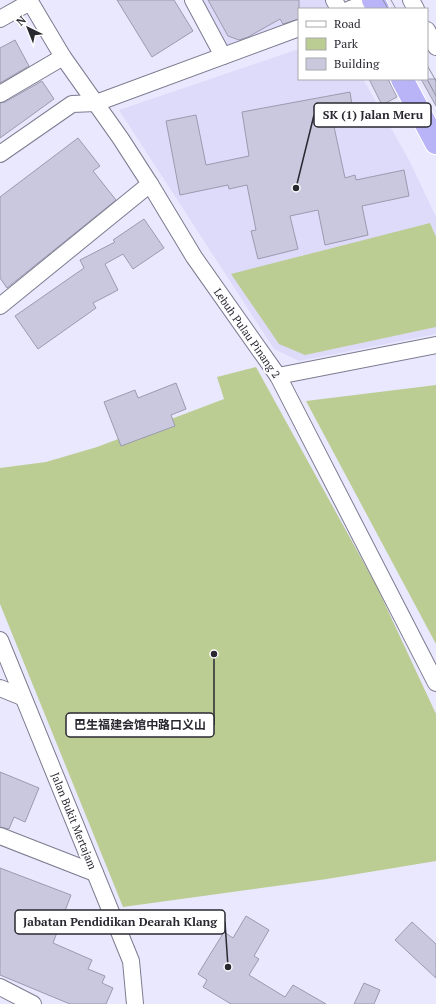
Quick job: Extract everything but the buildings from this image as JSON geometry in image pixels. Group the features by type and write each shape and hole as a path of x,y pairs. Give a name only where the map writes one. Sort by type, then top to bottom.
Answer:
{"highway":[{"path":"403,80 436,143"},
{"path":"418,80 436,113"}],"street":[{"path":"193,0 223,56"},
{"path":"0,19 29,1"},
{"name":"Lebuh Pulau Pinang 2","path":"29,1 63,57 96,103 150,184 194,257 278,376 436,682"},
{"path":"0,154 72,104 96,103 298,28"},
{"path":"428,32 436,47"},
{"path":"0,94 63,57"},
{"path":"0,306 150,184"},
{"path":"278,376 436,345"},
{"name":"Jalan Bukit Mertajam","path":"0,640 131,961 136,1004"},
{"path":"0,688 22,697"},
{"path":"0,836 95,873"},
{"path":"0,987 33,1004"}],"shaded area":[{"path":"198,0 328,0 332,8 298,8 298,23 225,49"},
{"path":"298,49 298,80 364,80 409,160 436,217 436,334 299,361 274,349 119,110"}],"green space":[{"path":"430,223 436,237 436,327 305,355 279,344 231,274"},
{"path":"256,367 376,585 436,714 436,861 327,879 123,907 0,604 0,468 46,462 97,447 224,399 217,377"},
{"path":"436,385 436,644 306,401"}],"tram line":[{"path":"383,0 387,8"},
{"path":"391,0 395,8"},
{"path":"428,67 436,81"},
{"path":"428,80 436,96"}],"place":[{"name":"SK (1) Jalan Meru","path":"296,188"},
{"name":"巴生福建会馆中路口义山","path":"214,654"},
{"name":"Jabatan Pendidikan Dearah Klang","path":"228,967"}]}
